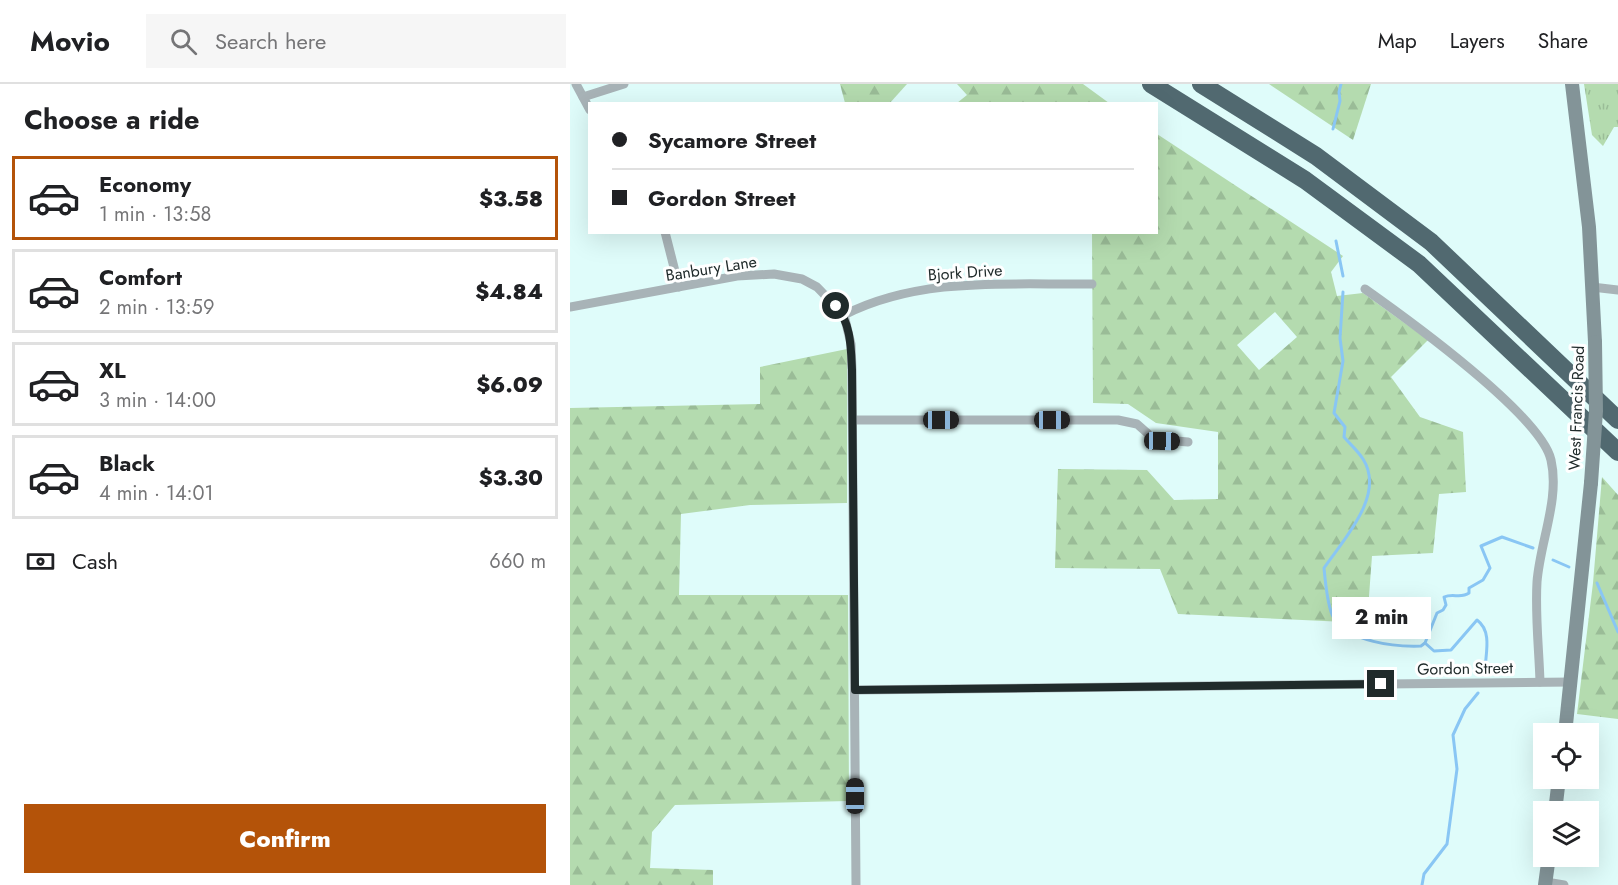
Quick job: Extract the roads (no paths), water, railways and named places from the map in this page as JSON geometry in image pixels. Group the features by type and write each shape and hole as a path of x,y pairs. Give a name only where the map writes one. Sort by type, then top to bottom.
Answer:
{"highway":[{"path":"1151,84 1305,180 1419,264 1618,452"},
{"path":"1202,84 1316,156 1431,242 1618,420"}],"street":[{"path":"576,84 588,106"},
{"path":"584,97 624,84"},
{"name":"West Francis Road","path":"1566,723 1591,483 1596,411 1589,227 1572,84"},
{"path":"666,234 679,287"},
{"name":"Banbury Lane","path":"570,307 737,276 783,275 802,279 817,287 844,315"},
{"name":"Bjork Drive","path":"844,315 868,303 941,286 1092,284"},
{"path":"1592,287 1618,290"},
{"name":"West Francis Road","path":"1365,289 1475,373 1538,434 1551,458 1554,484 1537,583 1540,682"},
{"path":"844,315 851,344 853,420 856,885"},
{"path":"853,420 1118,420 1137,424 1154,439 1188,442"},
{"name":"Gordon Street","path":"855,690 1572,682"},
{"path":"1548,867 1546,883 1564,885"}],"waterway":[{"path":"1333,129 1340,101 1341,84"},
{"path":"1336,241 1343,276"},
{"path":"1343,292 1340,338 1343,361 1334,413 1345,427 1344,437 1363,459 1369,473 1369,487 1366,502 1351,531 1324,568 1328,602 1334,618 1351,633 1362,638 1385,644 1421,646 1425,643 1437,613 1446,605 1444,597 1466,595 1469,593 1469,588 1483,580 1490,568 1481,546 1502,537 1533,548"},
{"path":"1553,560 1569,567"},
{"path":"1597,583 1618,632"},
{"path":"1425,643 1434,651 1451,650 1477,620 1485,630 1486,636 1485,669"},
{"path":"1422,885 1424,874 1447,844 1457,769 1453,735 1465,709 1478,693"}]}
